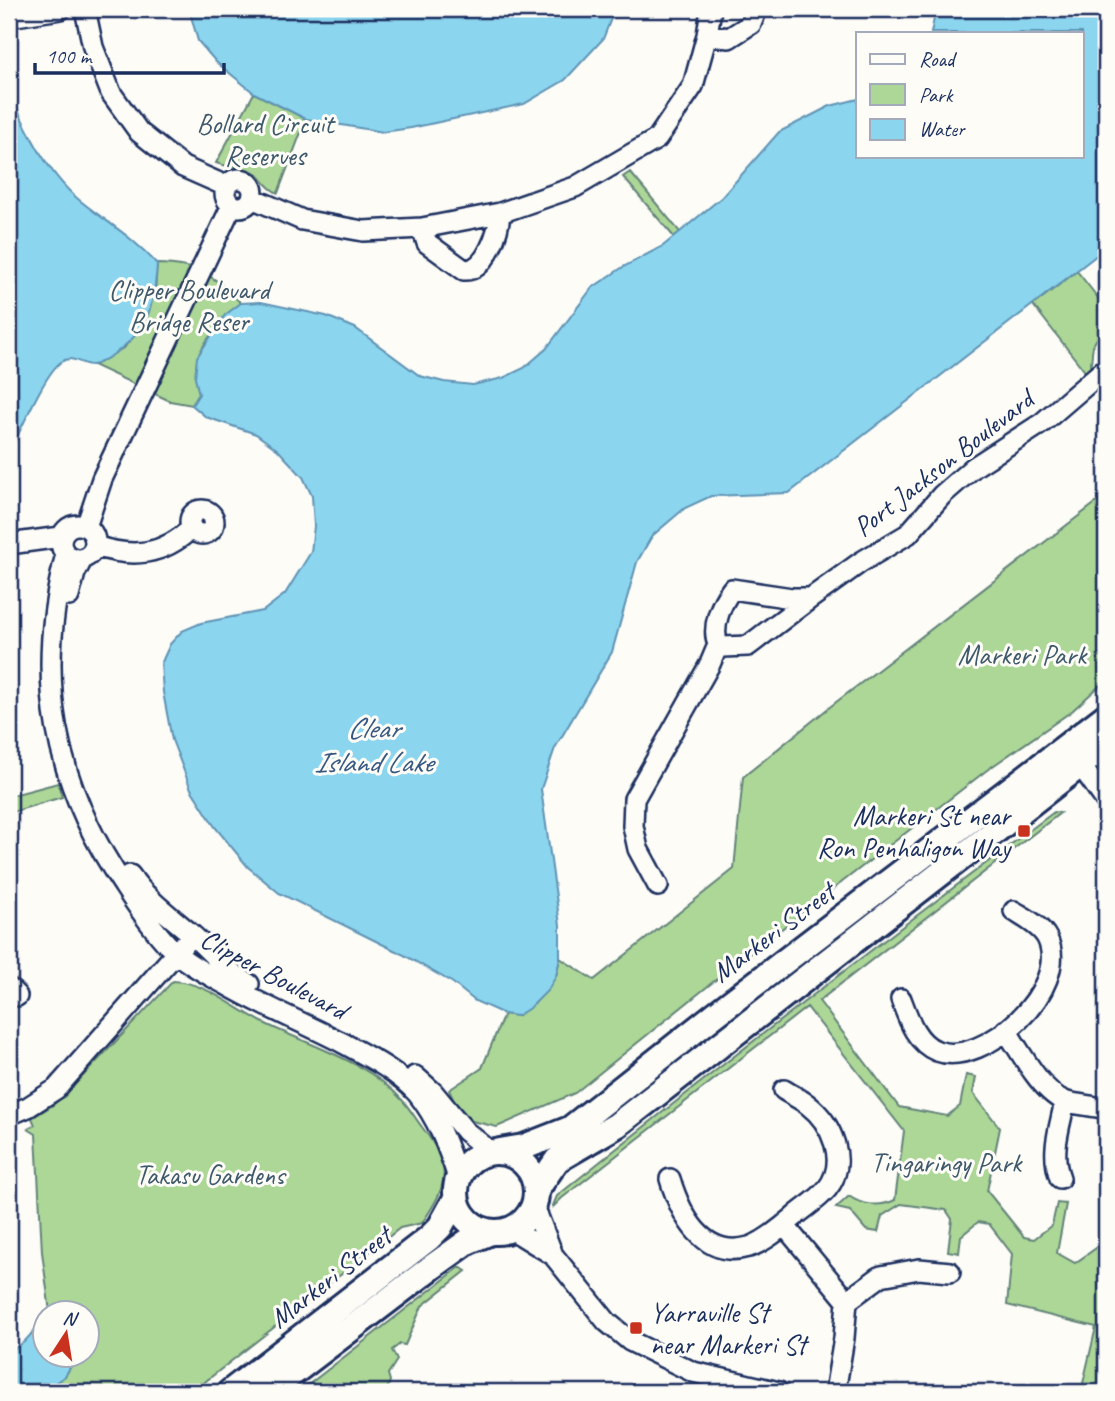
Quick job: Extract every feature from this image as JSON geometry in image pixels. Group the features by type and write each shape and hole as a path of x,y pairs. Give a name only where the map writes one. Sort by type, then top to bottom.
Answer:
{"main road":[{"name":"Markeri Street","path":"536,1198 557,1160 617,1125 1074,756 1106,716"},
{"name":"Markeri Street","path":"495,1152 524,1147 570,1129 717,1013 1074,756 1106,745"},
{"path":"495,1152 511,1154 529,1168 536,1198 525,1220 501,1231 479,1228 468,1221 460,1211 457,1188 471,1160 495,1152"},
{"name":"Markeri Street","path":"230,1392 429,1238 440,1227 457,1188"},
{"name":"Markeri Street","path":"268,1392 467,1242 501,1231"}],"street":[{"path":"9,17 61,9"},
{"path":"85,9 93,47 111,93 139,132 183,167 226,186"},
{"path":"252,198 302,220 363,231 422,228 500,213 575,187 657,139 693,86 711,9"},
{"path":"707,35 729,38 751,24 757,9"},
{"path":"244,179 253,189 252,198 241,207 232,205 224,195 226,186 232,180 244,179"},
{"path":"86,527 102,479 232,205"},
{"path":"422,228 427,243 464,270 471,270 479,267 499,229 500,213"},
{"path":"1106,355 1106,366"},
{"name":"Port Jackson Boulevard","path":"718,645 748,646 861,562 908,534 942,495 974,467 1042,423 1106,366"},
{"path":"71,526 86,527 94,536 76,549 71,526"},
{"path":"9,544 135,554 169,545 192,528"},
{"name":"Clipper Boulevard","path":"76,549 64,643 65,702 87,793 121,863 155,905 192,935 218,962 241,979 361,1037 395,1058 433,1092 465,1131 495,1152"},
{"name":"Clipper Boulevard","path":"76,549 54,611 50,669 54,709 66,773 76,800 105,858 136,904 176,953 239,992 370,1057 403,1079 437,1122 446,1141 457,1188"},
{"path":"658,886 638,849 633,826 634,799 710,664 718,645 715,638 721,602 732,589 792,598 811,598"},
{"path":"1074,756 1106,801"},
{"path":"901,999 910,1023 923,1041 935,1050 962,1053 1006,1030 1036,1001 1044,989 1051,954 1048,938 1043,932 1014,911"},
{"path":"9,1115 28,1107 56,1089 192,935"},
{"path":"1006,1030 1037,1076 1055,1095 1065,1101 1106,1109"},
{"path":"670,1178 678,1207 696,1232 708,1242 733,1249 748,1247 784,1226 827,1189 835,1175 838,1159 835,1141 824,1123 808,1105 784,1090"},
{"path":"1059,1178 1055,1166 1055,1147 1065,1101"},
{"path":"536,1198 554,1255 607,1322 630,1341 706,1384 779,1392"},
{"path":"784,1226 847,1301"},
{"path":"501,1231 554,1255"},
{"path":"835,1392 847,1301 881,1276 919,1269 950,1272"}],"green space":[{"name":"Bollard Circuit Reserves","path":"254,93 306,119 278,193 252,171 216,163"},
{"path":"630,172 680,232 674,237 623,177"},
{"name":"Clipper Boulevard Bridge Reser","path":"157,264 183,266 204,273 241,303 215,329 199,354 196,374 199,394 192,405 170,401 93,365 125,347 155,293"},
{"path":"1077,271 1106,308 1106,330 1095,342 1087,374 1033,305"},
{"name":"Markeri Park","path":"1106,495 1106,680 1072,711 987,770 713,982 575,1093 497,1127 472,1121 454,1101 449,1090 482,1068 504,1014 517,1016 556,976 560,958 594,980 734,869 743,777"},
{"path":"58,783 62,797 9,813 9,796"},
{"name":"Tingaringy Park","path":"1054,812 1060,813 819,1001 899,1107 947,1116 960,1106 966,1075 976,1077 973,1093 1000,1128 987,1191 1024,1237 1034,1239 1052,1225 1057,1203 1066,1204 1057,1253 1075,1263 1106,1241 1106,1373 1102,1392 1081,1392 1096,1327 1007,1305 1012,1254 989,1224 978,1222 961,1236 959,1253 948,1251 952,1219 946,1210 901,1204 882,1216 878,1232 866,1230 850,1211 836,1208 849,1196 872,1204 895,1200 904,1131 807,1007 552,1208 557,1196 619,1147"},
{"name":"Takasu Gardens","path":"173,981 185,983 209,991 264,1023 356,1065 389,1087 408,1107 439,1153 443,1164 442,1185 422,1223 400,1228 192,1392 42,1392 65,1376 69,1370 102,1370 102,1300 48,1300 42,1252 36,1134 28,1129 35,1125 32,1118 67,1093"},
{"path":"460,1267 466,1271 422,1306 405,1345 400,1344 392,1350 397,1360 388,1374 390,1381 386,1392 299,1392"}],"water":[{"path":"189,9 612,9 612,16 603,39 565,80 524,104 383,132 306,119 254,93 216,62 198,41"},
{"name":"Clear Island Lake","path":"936,9 1106,9 1106,248 789,493 711,496 685,508 652,536 637,562 612,652 555,748 541,789 560,925 560,958 556,976 548,990 531,1007 517,1016 504,1014 475,1001 453,983 402,954 279,893 248,867 215,827 191,789 172,740 163,692 161,664 170,644 182,631 201,623 263,611 285,594 311,552 314,526 312,496 303,477 278,450 256,434 206,417 192,405 199,394 195,378 197,357 225,315 241,303 261,302 326,316 355,328 420,376 473,385 503,378 524,368 546,349 592,288 623,267 663,246 722,197 779,132 830,106 856,100 856,158 1084,158 1084,32 931,32"},
{"path":"9,91 30,134 56,176 78,199 128,237 157,264 151,305 134,337 124,347 97,364 88,365 73,359 61,362 48,377 9,449"},
{"path":"32,1333 32,1370 69,1370 65,1376 42,1392 9,1392 9,1352"}],"place":[{"name":"Markeri St near Ron Penhaligon Way","path":"1024,831"},
{"name":"Yarraville St near Markeri St","path":"636,1328"}]}
